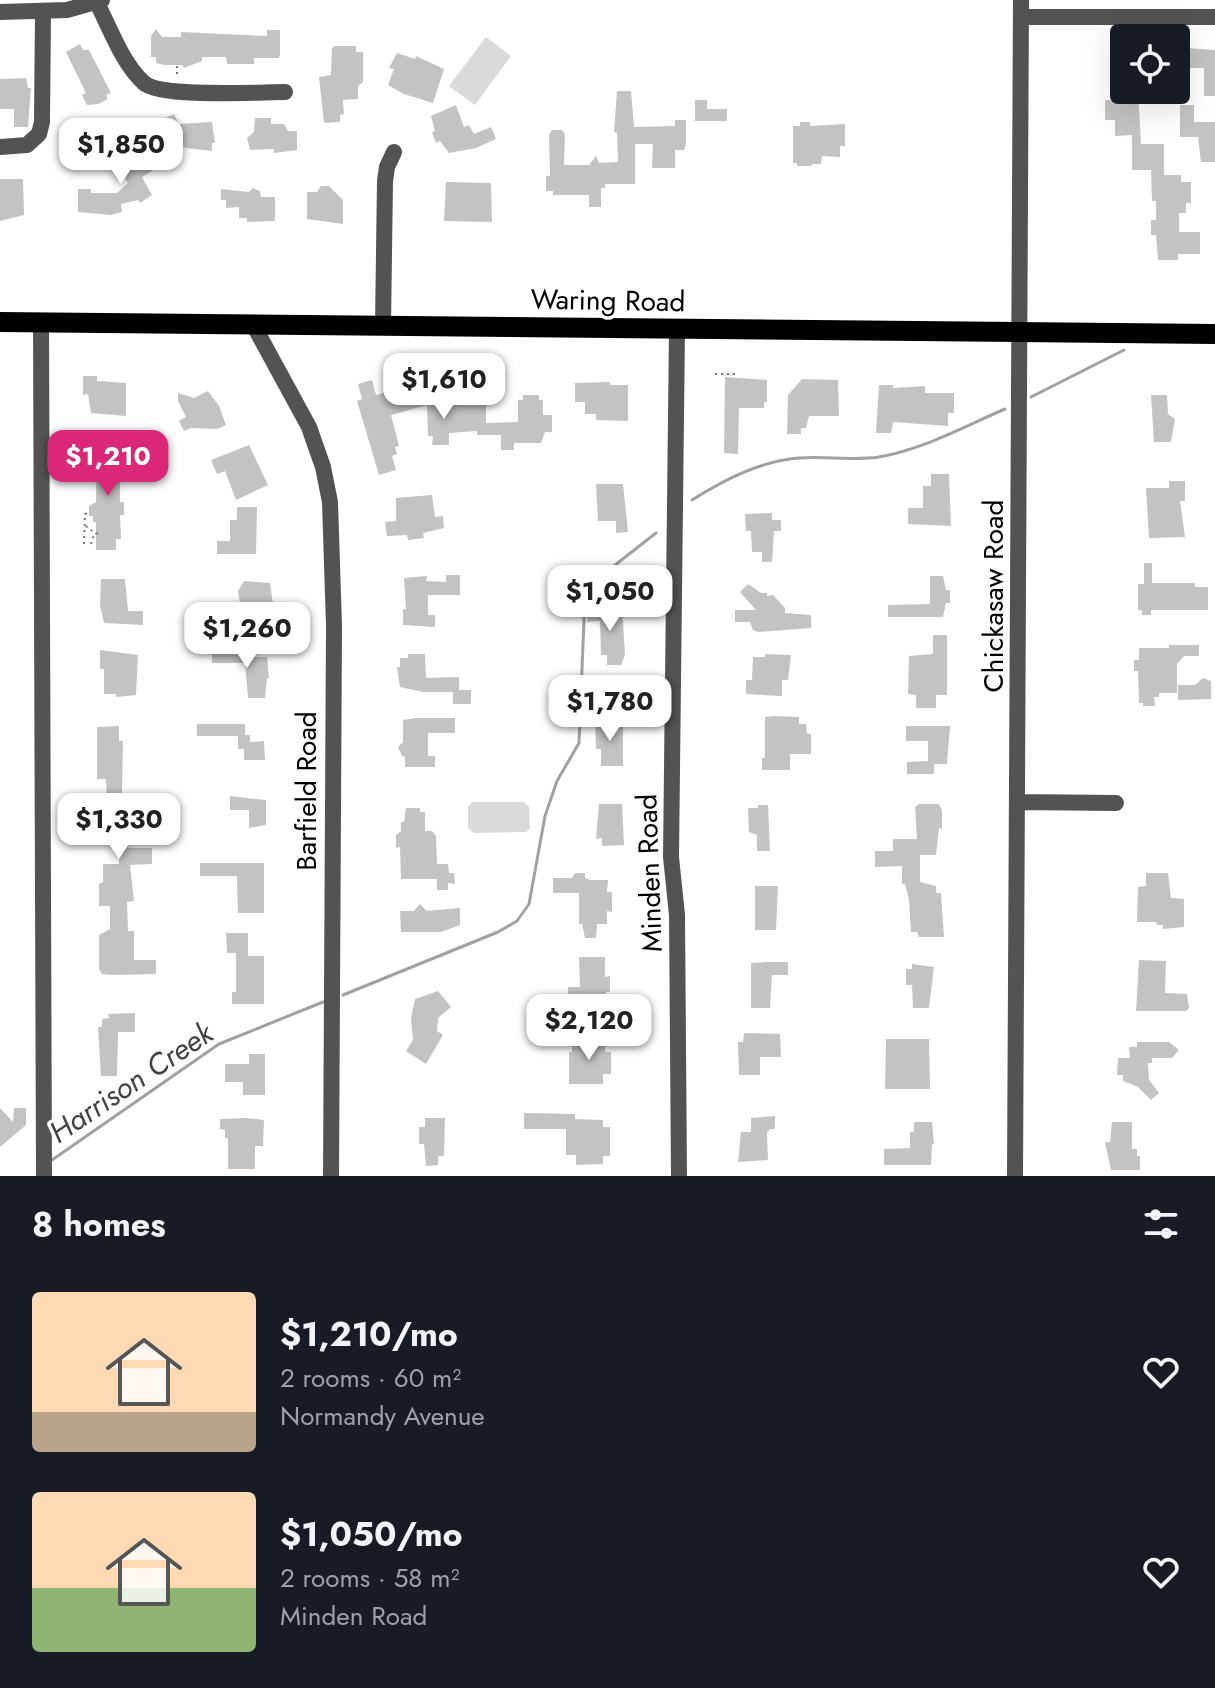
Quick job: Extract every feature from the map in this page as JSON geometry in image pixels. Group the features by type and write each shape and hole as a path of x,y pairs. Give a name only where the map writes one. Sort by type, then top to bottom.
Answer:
{"main road":[{"name":"Waring Road","path":"0,322 1215,334"}],"street":[{"path":"0,12 67,10 99,1 128,63 149,87 172,91 285,92"},
{"path":"1021,8 1215,17"},
{"name":"Chickasaw Road","path":"1015,1176 1021,8"},
{"path":"0,147 27,145 39,134 42,122 43,11"},
{"path":"383,326 385,181 394,152"},
{"path":"41,323 44,1176"},
{"name":"Barfield Road","path":"254,326 309,427 323,467 331,511 334,626 331,1176"},
{"name":"Minden Road","path":"677,329 671,857 677,915 679,1176"},
{"path":"1018,802 1116,803"}],"path":[{"path":"177,66 177,85"},
{"path":"715,374 738,374"},
{"path":"84,544 88,513"},
{"path":"85,525 98,533 91,544"}],"shaded area":[{"path":"486,37 511,56 475,105 449,86"},
{"path":"472,802 524,802 529,807 530,828 526,832 474,833 468,828 468,807"}],"building":[{"path":"156,29 162,37 181,37 181,32 267,36 267,30 280,30 280,54 279,58 254,58 254,64 227,64 226,57 202,57 202,61 184,68 182,65 164,65 156,63 156,57 151,57 151,36"},
{"path":"80,44 83,50 89,50 111,93 106,95 108,99 98,104 87,105 82,95 86,93 66,52"},
{"path":"356,46 356,52 363,52 363,82 358,86 358,99 343,100 344,114 340,115 340,122 324,123 319,77 331,75 332,48"},
{"path":"1190,48 1215,50 1215,96 1204,96 1204,68 1190,68"},
{"path":"397,53 415,59 416,56 444,69 433,103 404,94 388,85 394,69 389,68"},
{"path":"26,78 28,88 31,88 28,127 14,127 14,109 0,109 0,79"},
{"path":"617,91 631,91 634,127 675,126 675,120 686,120 686,144 684,150 675,150 675,168 652,168 653,144 635,144 635,184 605,184 605,188 601,188 601,207 589,207 589,195 553,195 553,191 546,191 546,176 550,176 549,134 552,130 562,130 565,134 564,165 589,165 596,156 599,163 618,162 617,133 614,132"},
{"path":"695,100 707,100 707,109 727,109 727,121 695,121"},
{"path":"1105,100 1110,100 1110,104 1139,104 1141,144 1164,144 1164,175 1181,175 1181,182 1191,182 1191,203 1186,203 1186,213 1179,213 1179,232 1200,232 1200,254 1178,254 1178,260 1158,260 1156,235 1151,235 1151,220 1156,220 1156,201 1152,201 1151,170 1132,170 1132,135 1115,136 1115,120 1105,120"},
{"path":"456,105 464,127 469,125 474,134 491,127 496,139 476,148 449,153 440,141 436,143 431,116"},
{"path":"1180,105 1194,105 1194,122 1215,122 1215,162 1201,162 1198,137 1180,137"},
{"path":"174,114 179,124 212,122 215,143 212,143 212,151 186,148 182,146 182,140 175,140 163,119"},
{"path":"255,118 271,118 271,124 284,124 288,131 297,131 297,150 274,153 274,149 250,150 247,138 254,132"},
{"path":"800,122 810,122 810,126 845,124 845,146 840,146 840,157 822,156 821,164 812,166 793,163 793,126 800,126"},
{"path":"136,142 138,145 142,142 154,166 142,177 152,195 140,203 138,200 121,204 122,212 111,215 78,212 78,189 91,189 91,193 117,193 128,183 120,170 132,164 126,152 129,151 127,147"},
{"path":"0,179 23,179 24,215 0,221"},
{"path":"446,182 491,183 492,222 444,221"},
{"path":"321,186 329,186 343,200 343,224 307,219 307,192 317,192"},
{"path":"253,188 260,191 261,197 275,197 275,221 247,222 247,218 239,218 239,207 226,208 226,200 221,200 221,189 249,192"},
{"path":"83,376 97,376 97,381 126,383 126,416 91,413 88,394 83,395"},
{"path":"725,377 767,380 764,408 739,408 738,454 724,453"},
{"path":"802,379 838,380 839,416 809,416 806,428 801,428 801,434 787,434 788,395"},
{"path":"372,380 376,395 412,385 414,393 440,393 440,401 486,403 486,423 518,422 518,400 523,400 523,395 539,395 539,400 543,400 543,415 552,415 552,432 545,432 541,443 514,443 514,450 501,450 501,435 477,435 477,431 449,433 449,445 432,445 433,436 428,436 427,405 391,415 399,446 395,447 397,454 392,456 396,470 379,475 357,401 362,399 358,384"},
{"path":"610,382 610,385 628,385 628,421 596,420 596,414 585,414 585,402 575,402 575,383"},
{"path":"879,385 893,385 893,388 925,386 925,393 954,393 954,413 948,413 948,426 893,422 891,433 876,433"},
{"path":"208,391 219,406 226,425 217,429 191,428 184,431 179,421 186,417 178,401 178,393 194,398"},
{"path":"1151,395 1167,395 1168,414 1175,419 1171,442 1154,442"},
{"path":"249,445 268,485 236,500 225,471 217,474 211,460"},
{"path":"97,448 126,448 126,463 120,463 120,502 124,502 124,515 120,515 121,539 116,539 116,550 96,550 96,522 93,522 93,516 89,516 89,506 96,502"},
{"path":"931,474 949,474 951,526 908,524 908,508 923,508 923,486 931,486"},
{"path":"1169,481 1185,481 1185,501 1180,501 1185,537 1149,538 1146,488 1169,488"},
{"path":"596,484 623,484 628,532 616,533 616,521 598,521"},
{"path":"432,495 435,517 443,516 444,528 423,533 424,538 408,540 407,535 387,536 385,522 396,521 396,498"},
{"path":"237,507 257,507 256,554 217,554 217,541 230,541 230,520 237,520"},
{"path":"772,513 772,520 781,520 781,531 774,531 772,562 762,562 762,552 752,552 751,531 746,531 745,514"},
{"path":"1144,563 1152,563 1152,583 1195,583 1195,587 1208,587 1208,610 1151,610 1151,615 1142,615 1142,610 1138,610 1138,584 1144,584"},
{"path":"446,575 460,575 460,595 428,595 428,615 435,615 435,627 403,625 403,609 406,609 404,578 427,576 426,581 446,582"},
{"path":"930,576 943,576 946,590 950,590 950,603 946,603 943,617 888,617 888,605 930,604"},
{"path":"101,579 125,579 128,611 143,611 143,625 104,623 100,605"},
{"path":"244,581 270,583 273,604 269,609 268,627 249,626 249,615 242,615 238,591"},
{"path":"748,584 761,593 767,593 767,596 773,595 785,608 785,613 811,615 811,628 758,632 753,630 750,622 735,622 735,610 756,610 740,592"},
{"path":"611,606 622,606 625,655 621,665 607,665 607,655 601,655 600,621 587,622 588,609 611,609"},
{"path":"933,635 947,635 947,695 936,695 936,708 916,708 916,695 908,694 909,656 933,654"},
{"path":"1169,645 1199,645 1199,656 1184,656 1177,664 1177,693 1159,693 1159,697 1154,697 1155,706 1143,706 1139,703 1138,671 1134,671 1134,660 1139,660 1139,648 1169,648"},
{"path":"100,650 138,655 136,695 116,697 116,694 104,694"},
{"path":"212,650 242,650 242,654 248,654 248,657 267,657 269,678 265,698 248,698 245,663 212,663"},
{"path":"408,654 425,654 426,678 459,677 459,690 471,690 471,704 453,704 453,692 423,692 400,687 397,667 400,667 400,658 408,658"},
{"path":"765,654 791,655 788,680 782,680 782,696 746,694 746,680 752,680 753,657 765,657"},
{"path":"1203,678 1211,681 1211,699 1178,700 1178,685 1195,685"},
{"path":"765,717 799,717 799,724 806,724 807,734 811,734 811,754 790,754 790,770 762,770"},
{"path":"455,718 455,733 428,733 428,756 435,756 435,767 405,767 405,757 398,747 403,742 403,720"},
{"path":"595,722 623,722 623,766 601,766 601,749 596,749"},
{"path":"197,724 245,724 245,735 250,735 250,742 264,741 265,760 244,760 244,749 238,749 238,736 197,736"},
{"path":"119,726 119,741 123,741 122,793 125,796 151,796 151,809 130,809 127,821 128,848 152,848 152,864 130,865 134,901 127,902 128,931 134,931 134,960 156,960 156,974 113,975 102,974 99,969 99,935 110,929 110,906 99,906 99,884 103,882 103,864 119,864 119,839 103,839 103,828 97,820 97,804 107,801 106,779 97,779 97,727"},
{"path":"906,726 950,726 947,764 934,764 934,774 907,774 907,762 928,761 928,741 906,741"},
{"path":"230,796 266,800 266,825 249,828 249,810 230,810"},
{"path":"599,804 622,804 624,845 602,846 602,838 596,839"},
{"path":"919,804 939,804 942,810 942,829 939,828 936,855 920,855 920,882 936,886 936,893 941,893 944,937 919,937 917,932 911,932 909,900 905,884 902,884 902,866 875,867 875,851 893,851 893,839 917,839 915,807"},
{"path":"758,805 768,805 770,851 757,851 757,835 749,832 748,808 758,808"},
{"path":"406,808 420,808 420,812 425,812 425,831 432,831 436,836 437,864 448,864 449,873 454,873 455,884 448,883 448,890 437,890 437,879 401,879 400,847 396,848 396,835 401,831"},
{"path":"200,863 264,863 264,913 238,913 237,876 200,876"},
{"path":"575,873 585,873 585,878 590,880 608,880 607,892 612,892 612,912 607,911 607,924 597,924 596,938 585,938 582,924 579,924 579,893 553,893 553,878 572,878"},
{"path":"1146,873 1168,873 1171,898 1184,899 1184,927 1163,929 1163,925 1156,922 1137,922 1138,887 1146,886"},
{"path":"755,886 778,886 776,930 755,930"},
{"path":"420,904 427,911 460,908 460,925 441,932 401,932 400,911 414,911"},
{"path":"226,933 248,933 248,956 264,956 264,1004 232,1004 232,992 236,992 236,953 227,953"},
{"path":"579,957 605,957 605,977 610,976 606,1010 561,1010 560,994 568,994 568,987 580,987"},
{"path":"1139,960 1166,961 1165,993 1187,994 1189,1008 1186,1011 1136,1011"},
{"path":"788,962 788,975 772,975 770,1008 751,1008 751,963"},
{"path":"912,964 934,967 929,1008 913,1008 912,985 906,985 906,969 912,969"},
{"path":"438,991 451,1007 438,1018 437,1031 443,1035 426,1064 406,1051 413,1040 411,1018 415,999"},
{"path":"135,1013 135,1032 118,1032 117,1076 101,1076 98,1027 102,1027 102,1019 109,1018 108,1014"},
{"path":"744,1033 780,1034 781,1057 760,1057 760,1075 739,1075 738,1042 743,1042"},
{"path":"886,1039 929,1039 930,1089 885,1089"},
{"path":"605,1040 605,1052 611,1052 611,1074 603,1074 603,1084 569,1084 569,1052 572,1052 572,1042"},
{"path":"1137,1042 1169,1042 1179,1050 1172,1058 1152,1058 1152,1063 1148,1063 1149,1080 1159,1093 1151,1100 1138,1087 1123,1081 1123,1075 1117,1075 1118,1058 1130,1058 1129,1047 1137,1047"},
{"path":"249,1054 265,1054 265,1095 243,1095 243,1082 225,1082 225,1064 249,1064"},
{"path":"0,1108 13,1122 14,1108 26,1108 26,1125 0,1147"},
{"path":"524,1113 575,1114 575,1119 603,1120 603,1127 610,1127 610,1156 603,1156 603,1164 576,1165 576,1155 566,1155 566,1129 524,1129"},
{"path":"775,1116 775,1129 767,1133 768,1160 738,1162 741,1132 751,1132 751,1118"},
{"path":"425,1118 445,1118 444,1156 438,1156 438,1165 426,1166 424,1144 419,1144 419,1127 425,1127"},
{"path":"220,1119 264,1120 263,1146 255,1146 255,1169 228,1169 228,1138 225,1138 225,1130 220,1129"},
{"path":"914,1122 932,1122 934,1144 931,1165 884,1165 884,1149 910,1148 910,1132 914,1132"},
{"path":"1112,1122 1132,1122 1132,1149 1137,1149 1137,1156 1140,1156 1140,1170 1111,1170 1105,1142 1110,1142"}],"waterway":[{"name":"Harrison Creek","path":"1031,397 1124,350"},
{"name":"Harrison Creek","path":"692,500 756,467 799,458 869,458 895,454 1005,409"},
{"name":"Harrison Creek","path":"343,995 498,932 517,921 529,904 545,816 557,781 579,743 585,595 596,580 656,533"},
{"name":"Harrison Creek","path":"52,1160 219,1044 323,1002"}]}
